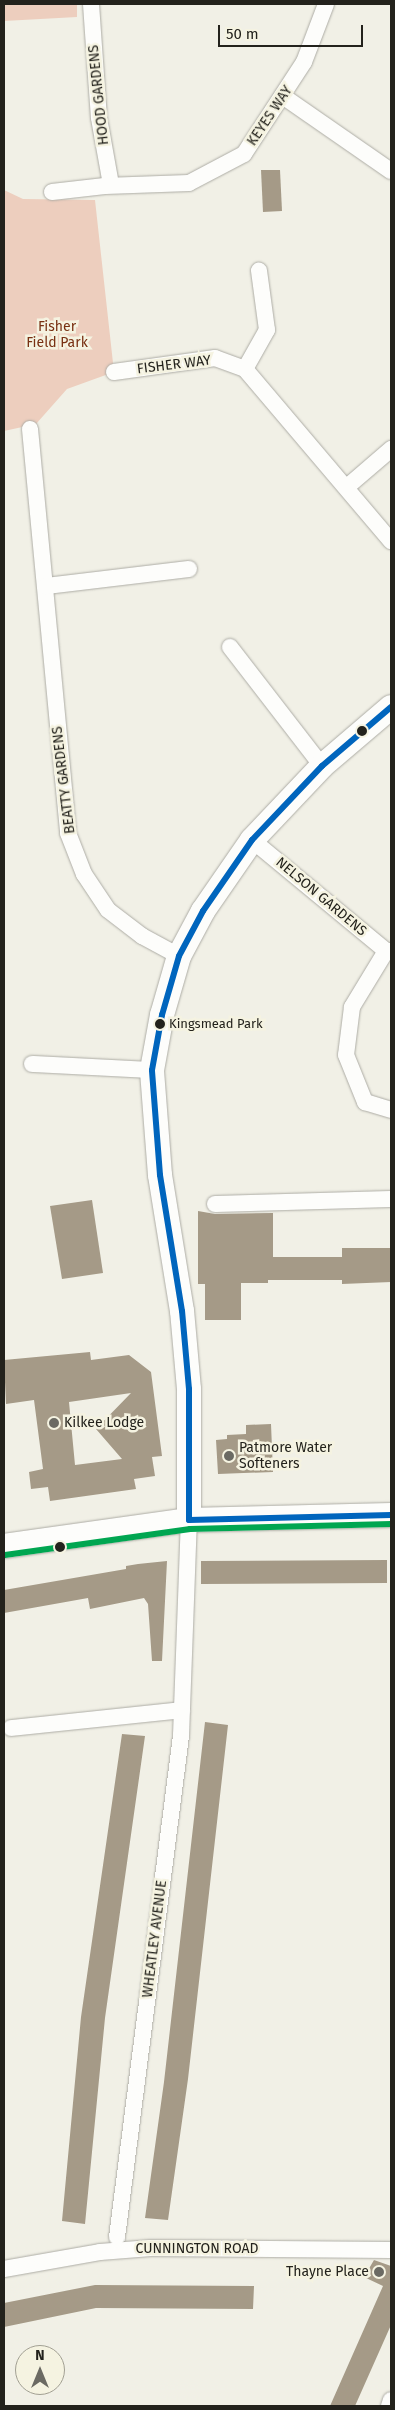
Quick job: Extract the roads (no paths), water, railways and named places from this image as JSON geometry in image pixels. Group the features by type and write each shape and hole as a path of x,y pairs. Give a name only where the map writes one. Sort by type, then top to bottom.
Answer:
{"street":[{"name":"HOOD GARDENS","path":"91,4 99,118 111,185"},
{"name":"KEYES WAY","path":"52,192 111,185 189,183 244,154 284,97 304,62 326,4"},
{"path":"284,97 391,171"},
{"path":"245,369 267,330 259,271"},
{"name":"FISHER WAY","path":"114,372 215,358 245,369 348,486 391,541"},
{"name":"BEATTY GARDENS","path":"30,429 68,833 84,874 108,910 142,936 180,956"},
{"path":"348,486 391,449"},
{"path":"46,586 189,568"},
{"path":"230,647 322,766"},
{"path":"189,1520 189,1389 182,1311 160,1174 152,1070 162,1015 180,956 203,911 252,840 322,766 391,707"},
{"name":"NELSON GARDENS","path":"252,840 388,950"},
{"path":"388,950 352,1007 346,1056 365,1102 391,1110"},
{"path":"32,1064 152,1070"},
{"path":"215,1204 391,1199"},
{"path":"4,1546 189,1520 391,1515"},
{"name":"WHEATLEY AVENUE","path":"116,2236 182,1710 189,1520"},
{"path":"11,1728 182,1710"},
{"name":"CUNNINGTON ROAD","path":"4,2268 100,2252 151,2248 391,2250"},
{"path":"389,2406 391,2400"}],"place":[{"name":"Kingsmead Park","path":"160,1024"},
{"name":"Kilkee Lodge","path":"54,1423"},
{"name":"Patmore Water Softeners","path":"229,1456"},
{"name":"Thayne Place","path":"379,2272"}],"park label":[{"name":"Fisher Field Park","path":"57,336"}]}
